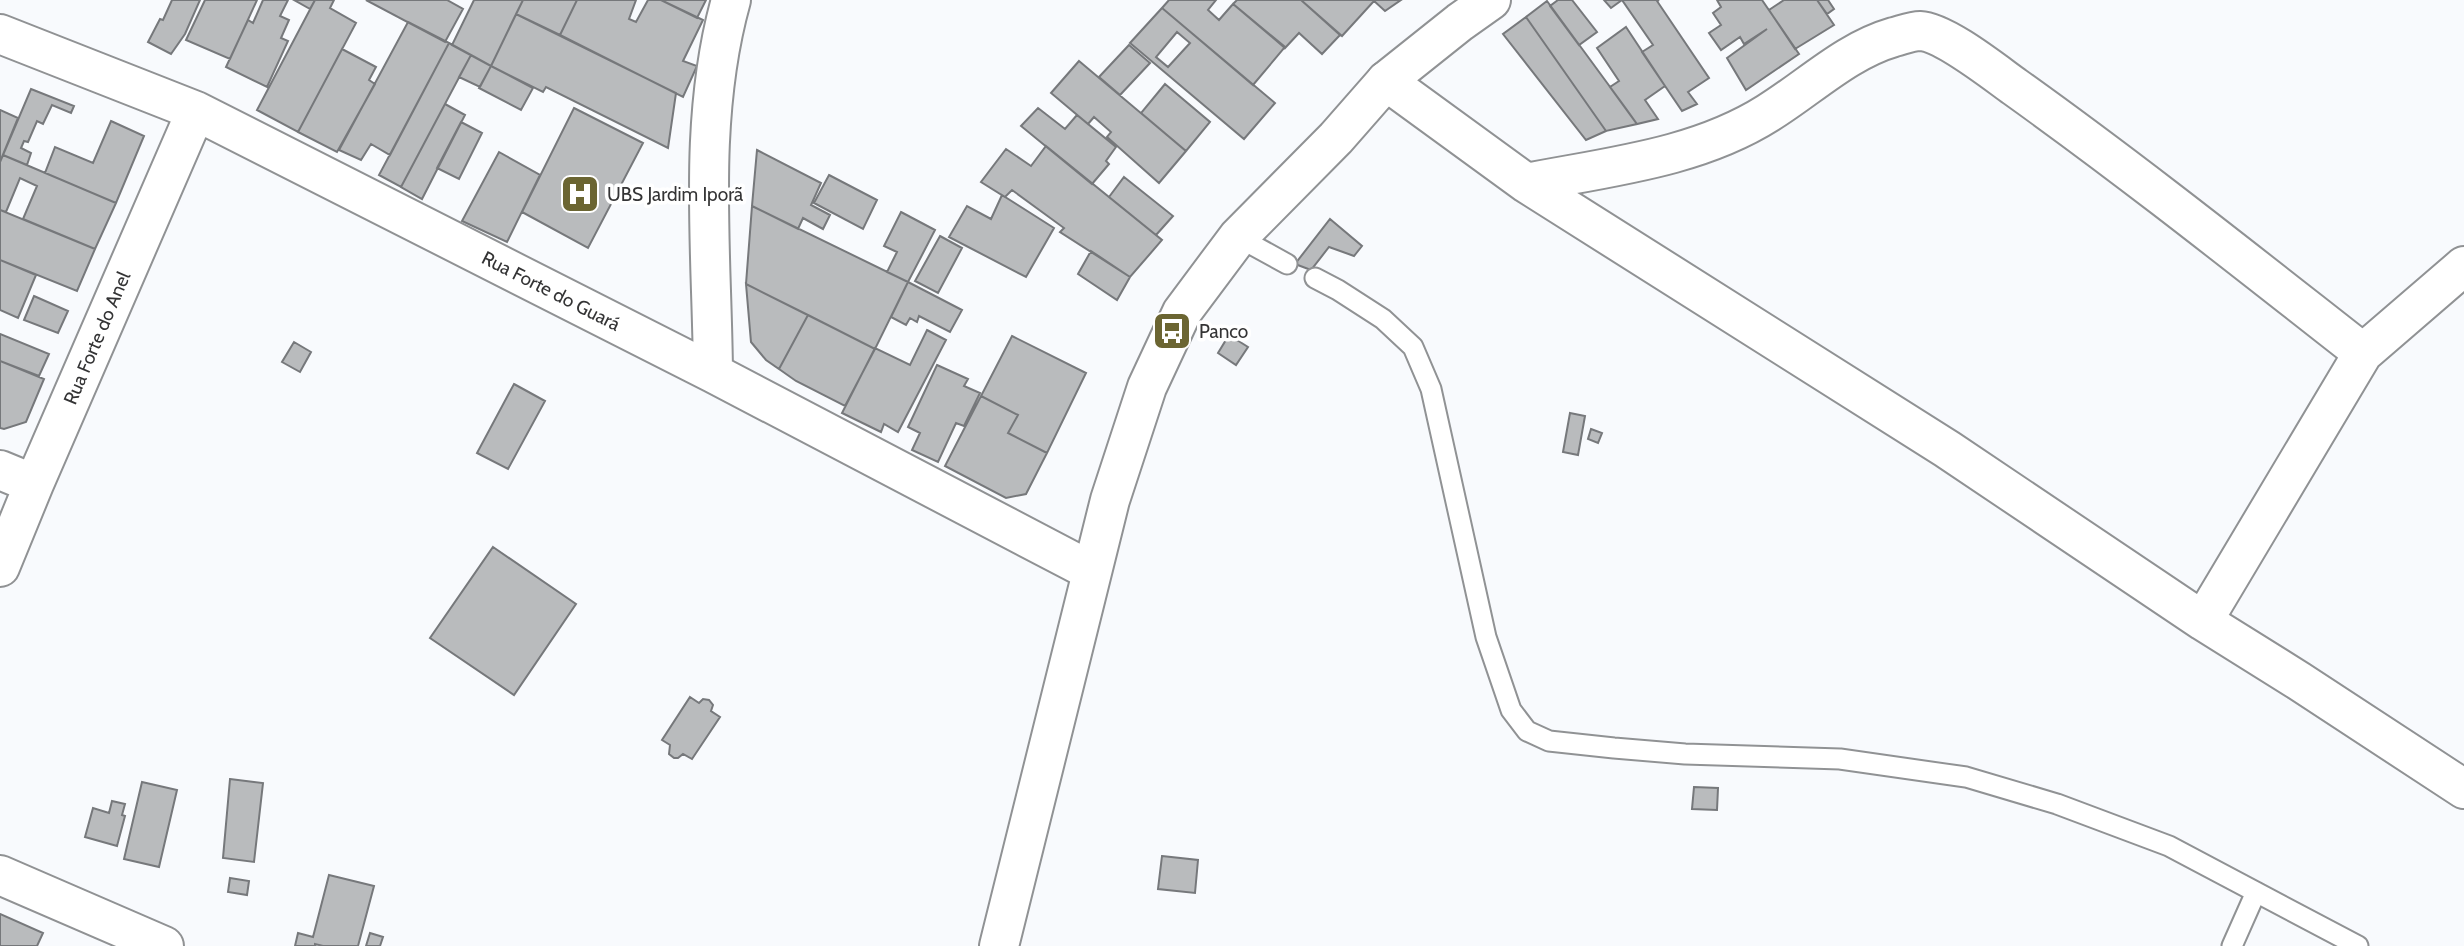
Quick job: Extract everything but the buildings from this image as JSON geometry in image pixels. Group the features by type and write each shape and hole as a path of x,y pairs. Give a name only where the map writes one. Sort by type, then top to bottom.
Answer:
{"street":[{"path":"713,373 709,175 713,94 731,0"},
{"path":"999,946 1110,500 1147,387 1181,312 1238,237 1336,138 1386,81 1491,0"},
{"path":"1526,183 1675,153 1720,139 1768,114 1832,68 1873,43 1920,31 1936,35 1970,55 2040,105 2363,353"},
{"name":"Rua Forte do Guará","path":"0,34 196,111 713,373 1091,571"},
{"path":"1386,81 1526,183 1947,449 2203,621 2464,789"},
{"name":"Rua Forte do Anel","path":"0,567 17,477 196,111"},
{"path":"2203,621 2363,353 2464,266"},
{"path":"0,875 164,946"}],"lane":[{"path":"1238,237 1287,264"},
{"path":"1315,278 1338,289 1383,319 1413,347 1431,389 1486,637 1511,710 1527,731 1549,741 1614,748 1685,754 1840,760 1966,777 2057,804 2169,846 2358,946"},
{"path":"2232,946 2256,892"}],"place":[{"name":"UBS Jardim Iporã","path":"580,194"},
{"name":"Panco","path":"1172,331"}]}
